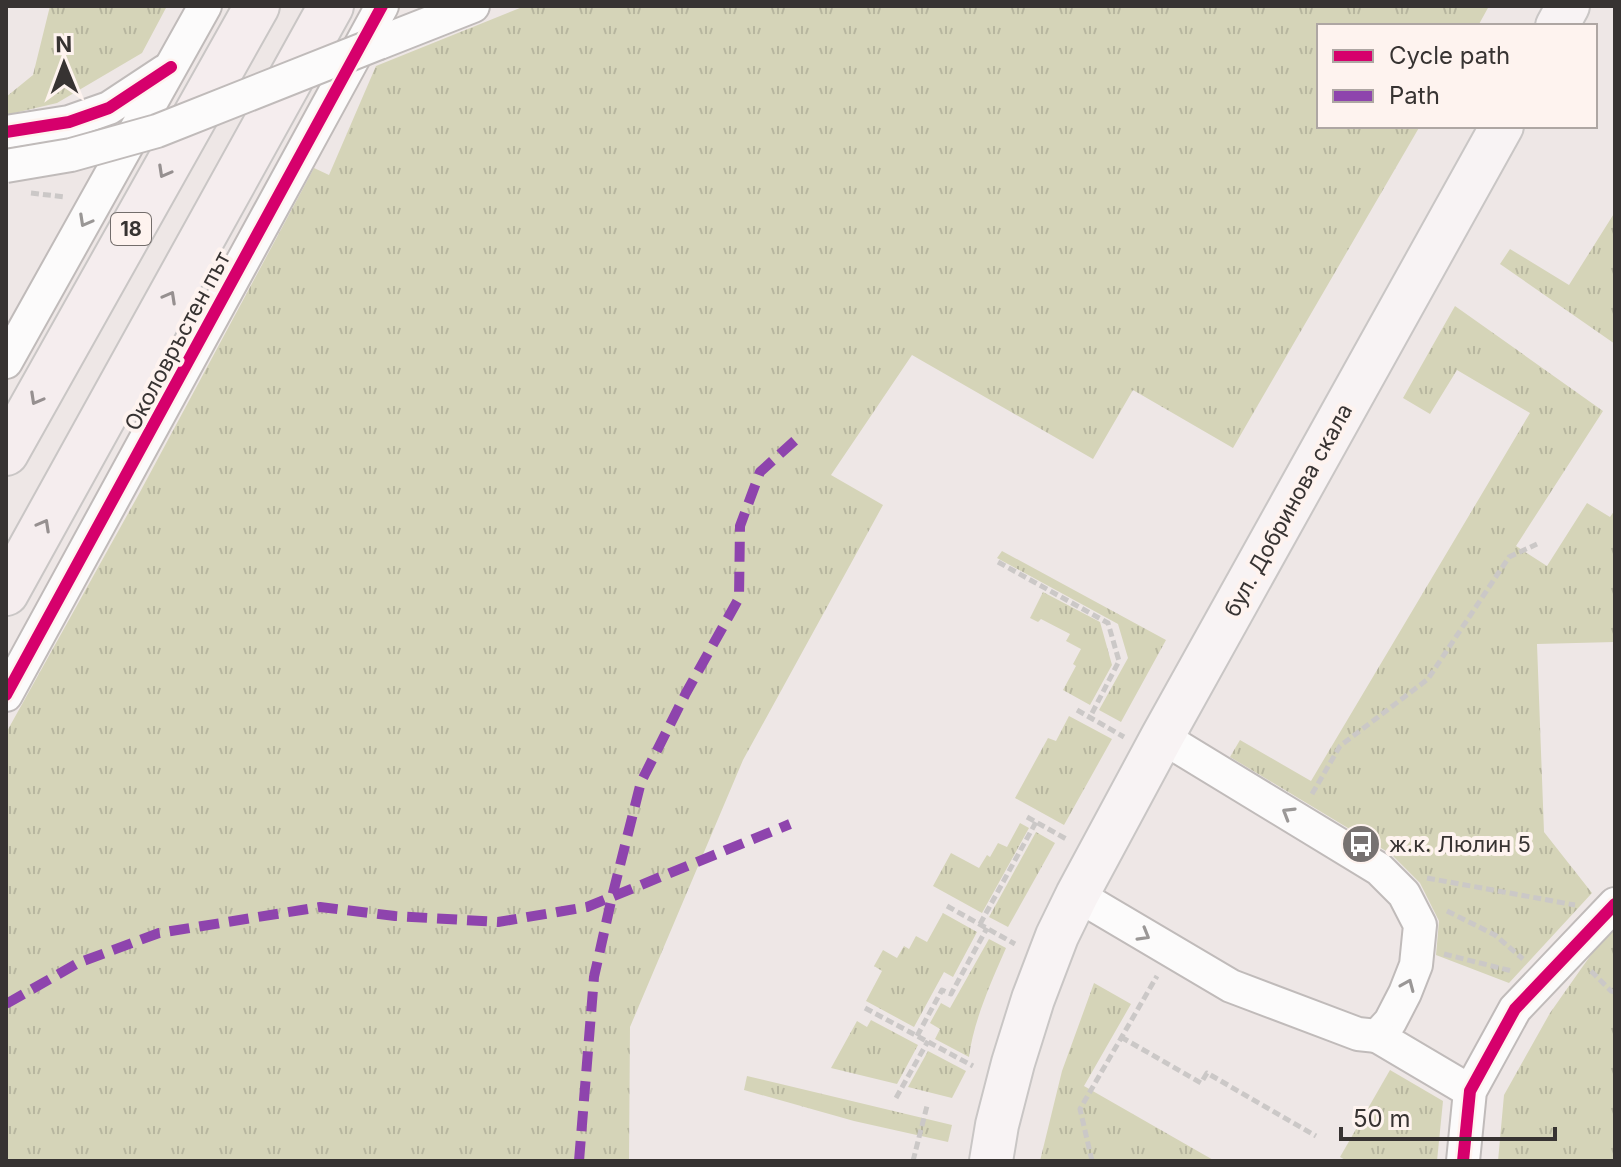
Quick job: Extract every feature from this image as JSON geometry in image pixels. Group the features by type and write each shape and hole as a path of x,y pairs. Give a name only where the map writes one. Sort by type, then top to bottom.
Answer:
{"highway":[{"name":"18","path":"6,453 257,6"},
{"name":"Околовръстен път","path":"6,593 331,6"},
{"path":"296,70 342,6"}],"main road":[{"path":"1558,24 1568,6"},
{"name":"бул. Добринова скала","path":"991,1161 1013,1063 1033,999 1143,737 1501,128"}],"street":[{"path":"6,362 205,6"},
{"name":"Околовръстен път","path":"6,695 382,6"},
{"path":"6,166 71,155 157,131 473,6"},
{"path":"6,132 69,122 109,108 171,67"},
{"path":"1143,737 1298,819 1379,869 1404,894 1420,925 1416,965 1390,1022 1377,1036"},
{"path":"1077,895 1231,986 1358,1034 1377,1036 1470,1091"},
{"path":"1463,1161 1470,1091 1515,1009 1544,979 1602,904"}],"path":[{"path":"1298,819 1340,746 1428,679 1509,557 1537,544"},
{"path":"998,562 1108,623 1119,661 1090,717"},
{"path":"1077,710 1143,737"},
{"path":"1027,817 1068,840"},
{"path":"980,924 1036,822"},
{"path":"1379,869 1574,905 1602,904"},
{"path":"1404,894 1495,935 1544,979"},
{"path":"947,906 1015,944"},
{"path":"917,1036 942,990 951,994 987,928"},
{"path":"1419,948 1544,979"},
{"path":"1092,1161 1080,1109 1172,951"},
{"path":"865,1008 973,1066"},
{"path":"1121,1037 1201,1083 1207,1073 1316,1136"},
{"path":"896,1098 928,1041"},
{"path":"913,1161 927,1106"}],"green space":[{"path":"50,6 167,6 142,53 57,103 6,115 6,97 33,75"},
{"path":"525,6 1489,6 1479,24 1317,24 1317,128 1419,128 1233,448 1133,390 1093,459 912,355 831,475 883,505 743,760 630,1027 629,1161 6,1161 6,733 314,168 329,175 376,66"},
{"path":"1615,212 1615,344 1500,264 1510,249 1569,285"},
{"path":"1455,306 1603,411 1516,546 1547,566 1587,503 1610,517 1615,510 1615,642 1537,644 1544,832 1592,893 1509,983 1436,955 1439,921 1420,883 1391,854 1230,757 1240,740 1311,781 1530,413 1457,370 1430,414 1403,398"},
{"path":"1002,551 1166,640 1121,722 1099,710 1128,658 1118,624 997,558"},
{"path":"1043,592 1100,622 1112,665 1090,705 1063,690 1081,649 1066,641 1070,634 1041,619 1038,622 1030,618"},
{"path":"1069,716 1112,739 1064,825 1015,798 1048,738 1056,741"},
{"path":"1020,823 1029,828 982,913 933,886 951,853 979,868 998,843 1007,847"},
{"path":"1036,832 1055,843 1008,927 989,917"},
{"path":"943,913 977,932 953,977 944,972 914,1027 866,1001 882,971 874,966 883,950 897,958 904,946 909,949 916,936 927,942"},
{"path":"1615,928 1615,1161 1498,1161 1504,1095 1550,1013 1595,949"},
{"path":"989,939 1006,948 979,1016 969,1057 935,1039 940,1029 930,1023 941,1003 950,1008"},
{"path":"1094,983 1131,1004 1084,1086 1215,1161 1040,1161 1062,1071"},
{"path":"871,1020 918,1045 897,1084 831,1068 857,1021 867,1027"},
{"path":"928,1051 966,1071 952,1098 908,1087"},
{"path":"1390,1070 1443,1101 1437,1161 1347,1161 1340,1157"},
{"path":"747,1076 952,1125 948,1142 854,1121 744,1090"}],"marked path":[{"path":"579,1161 594,977 641,782 739,598 740,526 760,472 801,435"},
{"path":"6,1004 78,963 159,933 320,907 395,916 498,922 587,907 790,824"}],"cycle path":[{"path":"6,695 382,6"},
{"path":"6,132 69,122 109,108 171,67"},
{"path":"1463,1161 1470,1091 1515,1009 1615,904"}],"place":[{"name":"ж.к. Люлин 5","path":"1361,844"}]}
